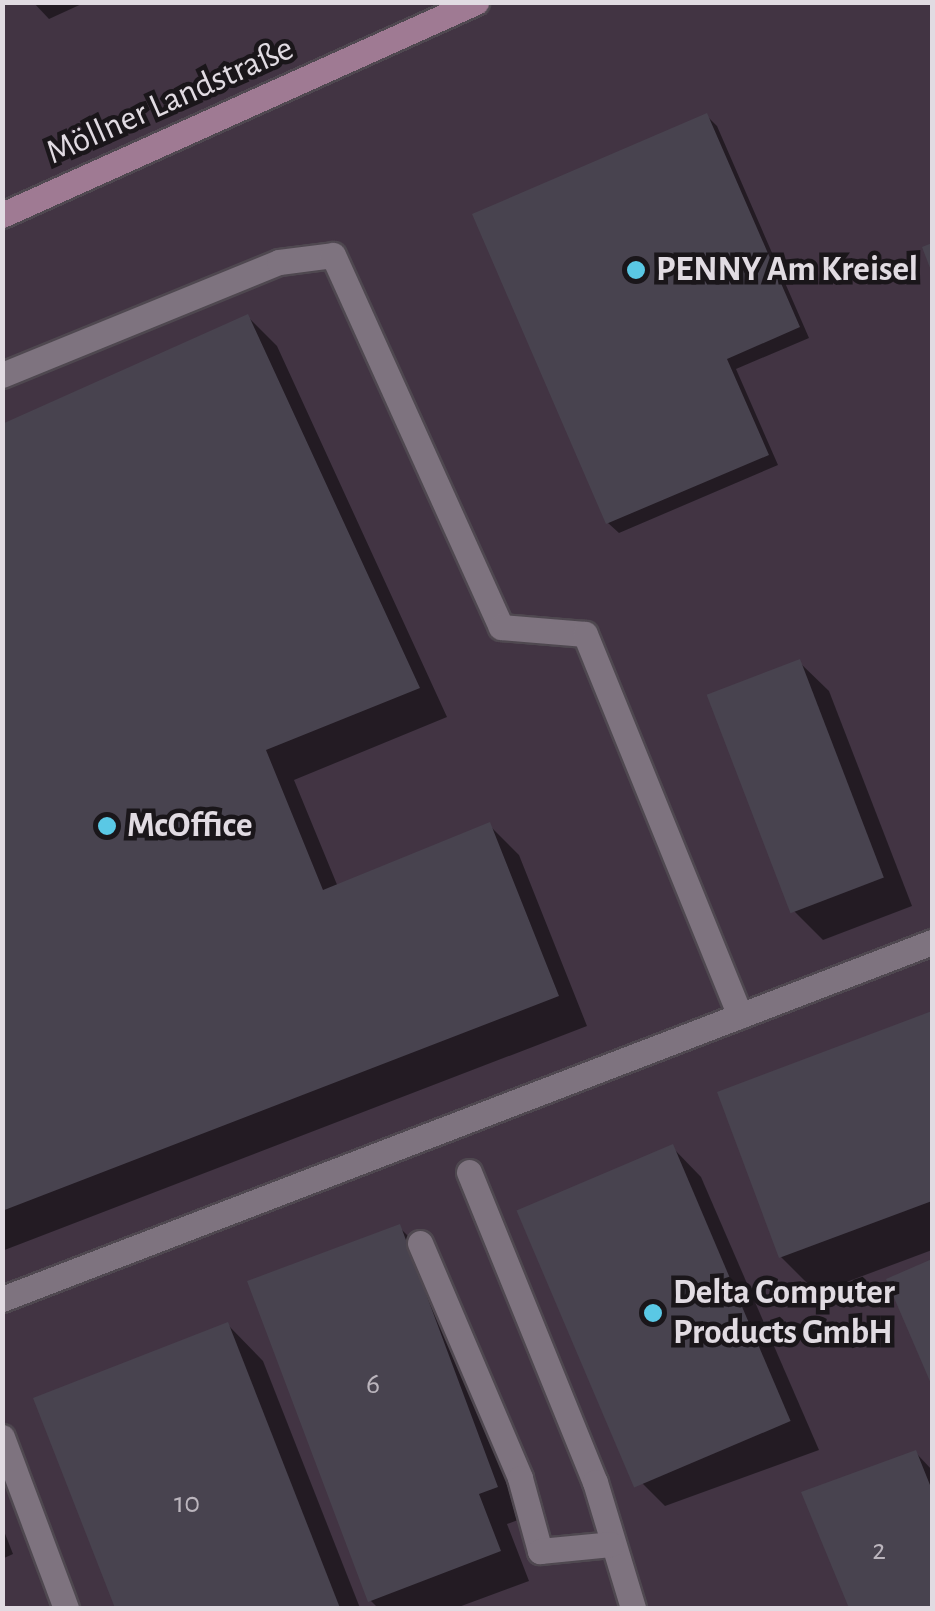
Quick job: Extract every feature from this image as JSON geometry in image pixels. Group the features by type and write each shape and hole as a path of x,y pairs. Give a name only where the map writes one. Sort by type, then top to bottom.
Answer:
{"main road":[{"name":"Möllner Landstraße","path":"2,215 476,2"}],"lane":[{"path":"2,375 279,262 333,255 501,627 585,634 740,1016"},
{"path":"2,1298 932,942"},
{"path":"469,1172 595,1482 633,1608"},
{"path":"420,1243 520,1478 540,1551 611,1544"},
{"path":"2,1437 66,1608"}],"shaded area":[{"path":"3,3 932,3 932,1608 3,1608"}],"building":[{"name":"PENNY Am Kreisel","path":"707,113 800,327 727,359 769,455 606,524 472,214"},
{"path":"932,243 932,273 922,247"},
{"path":"248,314 420,688 266,750 323,890 490,822 559,996 2,1211 2,424"},
{"path":"800,659 884,877 791,913 707,695"},
{"path":"932,1011 932,1201 779,1258 717,1092"},
{"name":"Delta Computer Products GmbH","path":"673,1144 791,1421 634,1487 517,1210"},
{"path":"400,1224 498,1487 479,1494 501,1551 368,1602 247,1281"},
{"path":"932,1259 932,1386 886,1279"},
{"path":"228,1322 340,1608 115,1608 33,1398"},
{"path":"916,1450 932,1490 932,1608 849,1608 801,1492"}],"place":[{"name":"PENNY Am Kreisel","path":"636,270"},
{"name":"McOffice","path":"107,826"},
{"name":"Delta Computer Products GmbH","path":"653,1313"}]}
